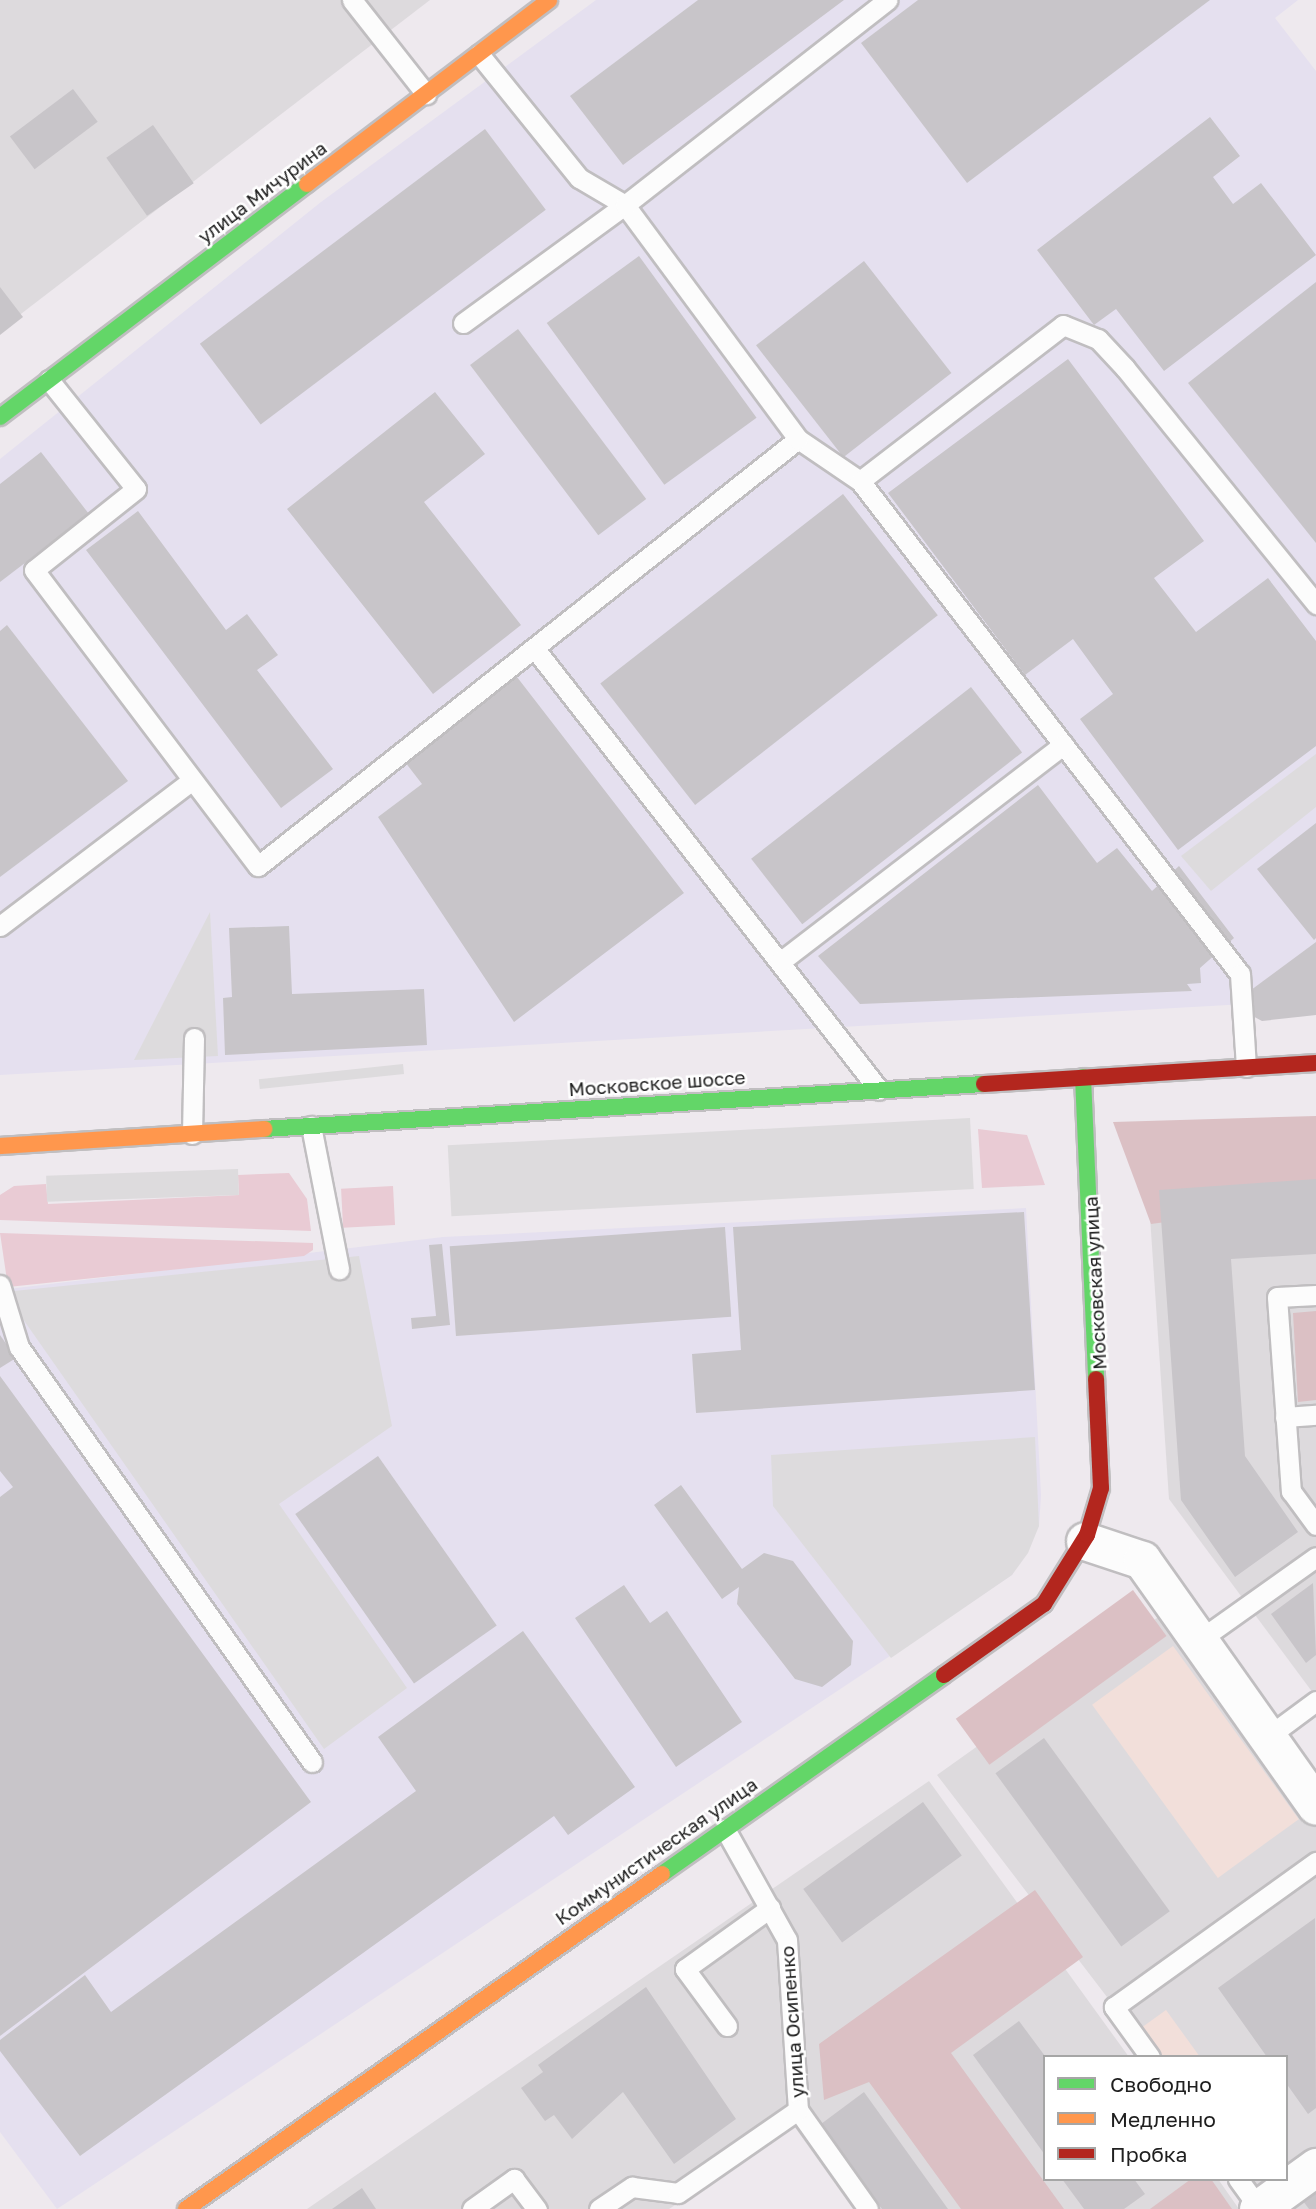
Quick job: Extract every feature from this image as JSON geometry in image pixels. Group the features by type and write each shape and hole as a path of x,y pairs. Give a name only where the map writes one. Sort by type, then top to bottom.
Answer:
{"main road":[{"name":"улица Мичурина","path":"0,417 550,0"},
{"name":"Московское шоссе","path":"1,1150 311,1126 1316,1063"},
{"name":"Московская улица","path":"1083,1077 1101,1488"},
{"name":"Коммунистическая улица","path":"186,2209 1044,1604 1085,1541 1101,1488"}],"street":[{"path":"1085,1541 1142,1560 1195,1643 1316,1807"},
{"path":"1254,2201 1316,2167"}],"lane":[{"path":"352,0 426,94"},
{"path":"463,323 625,205 887,0"},
{"path":"478,54 579,178 625,205 798,439 860,481 1240,974 1246,1067"},
{"path":"860,481 1063,325 1098,339 1125,368 1316,604"},
{"path":"49,380 136,488 34,570 258,866 798,439"},
{"path":"535,649 878,1090"},
{"path":"780,962 1062,745"},
{"path":"0,926 192,780"},
{"path":"192,1134 194,1038"},
{"path":"311,1126 339,1269"},
{"path":"0,1285 19,1347 312,1762"},
{"path":"1316,1295 1277,1297 1290,1491 1316,1525"},
{"path":"1285,1417 1316,1415"},
{"path":"1195,1643 1316,1557"},
{"path":"1266,1738 1316,1701"},
{"name":"улица Осипенко","path":"725,1829 787,1940 798,2110 868,2209"},
{"path":"1149,2055 1114,2007 1316,1862"},
{"path":"727,2026 685,1969 770,1908"},
{"path":"599,2209 632,2187 678,2193 798,2110"},
{"path":"472,2209 514,2179 537,2209"}],"shaded area":[{"path":"0,0 430,0 0,330"},
{"path":"596,0 1298,0 1275,18 1316,71 1316,1000 0,1075 0,459 321,202"},
{"path":"1316,754 1316,807 1211,891 1181,856"},
{"path":"210,912 218,1056 134,1060"},
{"path":"403,1064 404,1074 260,1089 259,1079"},
{"path":"1316,1116 1316,1202 1151,1224 1113,1122"},
{"path":"970,1118 974,1189 451,1216 448,1145"},
{"path":"978,1129 1027,1135 1045,1185 982,1188"},
{"path":"1316,1149 1316,1697 1169,1499 1146,1157"},
{"path":"238,1169 239,1195 47,1202 46,1176"},
{"path":"289,1173 307,1199 311,1231 0,1220 0,1195 14,1186 46,1184 48,1204 239,1195 238,1175"},
{"path":"393,1186 395,1225 343,1228 341,1189"},
{"path":"1026,1208 1041,1495 1039,1526 1012,1575 57,2209 0,2132 0,1290 443,1237"},
{"path":"0,1233 313,1243 313,1250 304,1256 8,1287"},
{"path":"359,1256 392,1426 279,1504 407,1688 324,1749 4,1292"},
{"path":"1316,1311 1316,1400 1298,1402 1293,1313"},
{"path":"1035,1437 1039,1526 1028,1553 1012,1575 891,1658 773,1506 771,1455"},
{"path":"1133,1590 1167,1636 989,1765 956,1719"},
{"path":"1164,1613 1316,1820 1316,2209 1269,2209 1248,2181 1288,2181 1288,2055 1151,2055 937,1775"},
{"path":"1173,1646 1299,1819 1218,1878 1092,1705"},
{"path":"929,1781 1128,2055 1043,2055 1043,2181 1219,2181 1239,2209 853,2209 794,2126 669,2209 307,2209"},
{"path":"1035,1890 1083,1957 951,2053 1064,2209 961,2209 869,2082 824,2100 819,2044"},
{"path":"1166,2010 1199,2055 1161,2055 1141,2028"},
{"path":"1188,2181 1212,2181 1232,2209 1150,2209"}],"building":[{"path":"698,0 844,0 623,165 570,96"},
{"path":"918,0 1210,0 967,183 861,43"},
{"path":"73,89 98,122 35,169 10,137"},
{"path":"1210,117 1240,156 1213,177 1233,204 1261,183 1316,255 1164,371 1116,309 1094,325 1037,250"},
{"path":"153,125 194,183 147,216 106,158"},
{"path":"485,129 546,210 261,425 200,344"},
{"path":"639,256 757,418 664,485 547,323"},
{"path":"864,261 951,373 843,457 756,345"},
{"path":"1316,282 1316,543 1188,383"},
{"path":"0,287 23,317 0,335"},
{"path":"518,329 646,499 598,535 470,365"},
{"path":"1068,359 1204,541 1154,578 1196,632 1268,578 1316,641 1316,746 1178,850 1080,719 1113,694 1073,639 1025,675 888,493"},
{"path":"435,392 485,454 424,502 521,625 433,694 287,509"},
{"path":"41,452 89,514 0,582 0,484"},
{"path":"843,494 938,615 695,805 600,684"},
{"path":"138,511 226,630 247,614 278,655 257,670 333,769 281,808 86,550"},
{"path":"7,625 128,781 0,877 0,631"},
{"path":"517,677 684,893 514,1022 378,817 422,784 405,762"},
{"path":"971,687 1022,752 802,924 751,859"},
{"path":"1038,785 1097,863 1117,848 1152,891 1179,866 1234,938 1200,968 1201,983 1187,984 1192,991 860,1004 818,956"},
{"path":"1316,823 1316,938 1314,940 1257,869"},
{"path":"289,926 292,994 424,989 427,1045 225,1055 223,998 232,997 229,928"},
{"path":"1316,942 1316,1015 1262,1021 1249,1014 1247,993"},
{"path":"1316,1179 1316,1254 1231,1259 1245,1456 1298,1532 1235,1577 1181,1500 1159,1190"},
{"path":"1024,1212 1035,1390 696,1413 692,1354 741,1350 733,1227"},
{"path":"725,1227 731,1317 456,1336 450,1246"},
{"path":"442,1244 450,1325 412,1329 411,1318 436,1316 429,1245"},
{"path":"0,1335 16,1358 0,1368"},
{"path":"0,1376 311,1802 0,2036 0,1497 13,1487 0,1471"},
{"path":"378,1456 497,1626 414,1683 295,1514"},
{"path":"681,1485 742,1569 764,1553 793,1561 853,1641 851,1665 822,1687 795,1679 737,1604 739,1587 722,1599 654,1505"},
{"path":"1313,1583 1316,1655 1306,1663 1271,1614"},
{"path":"624,1585 650,1623 667,1611 742,1722 676,1767 575,1618"},
{"path":"523,1631 635,1787 568,1835 554,1816 80,2156 0,2051 0,2040 85,1975 111,2012 416,1791 378,1737"},
{"path":"1044,1738 1170,1911 1121,1946 995,1773"},
{"path":"923,1802 962,1855 842,1942 803,1889"},
{"path":"1315,1918 1316,2108 1308,2114 1288,2086 1288,2055 1266,2055 1218,1988"},
{"path":"646,1987 736,2119 674,2164 623,2092 572,2139 554,2115 545,2121 521,2088 543,2072 538,2065"},
{"path":"1019,2021 1044,2055 1043,2152 973,2055"},
{"path":"864,2092 948,2209 882,2209 821,2124"},
{"path":"1063,2181 1135,2181 1145,2194 1124,2209 1084,2209"},
{"path":"362,2188 376,2209 332,2209"},
{"path":"1316,2191 1316,2209 1309,2209 1303,2201"}],"traffic: fast":[{"path":"0,417 307,184"},
{"path":"1083,1077 1096,1379"},
{"path":"264,1129 984,1084"},
{"path":"662,1874 944,1675"}],"traffic: slow":[{"path":"307,184 549,0"},
{"path":"0,1146 264,1129"},
{"path":"186,2209 662,1874"}],"traffic: jam":[{"path":"984,1084 1316,1063"},
{"path":"944,1675 1044,1604 1087,1535 1101,1488 1096,1379"}]}
